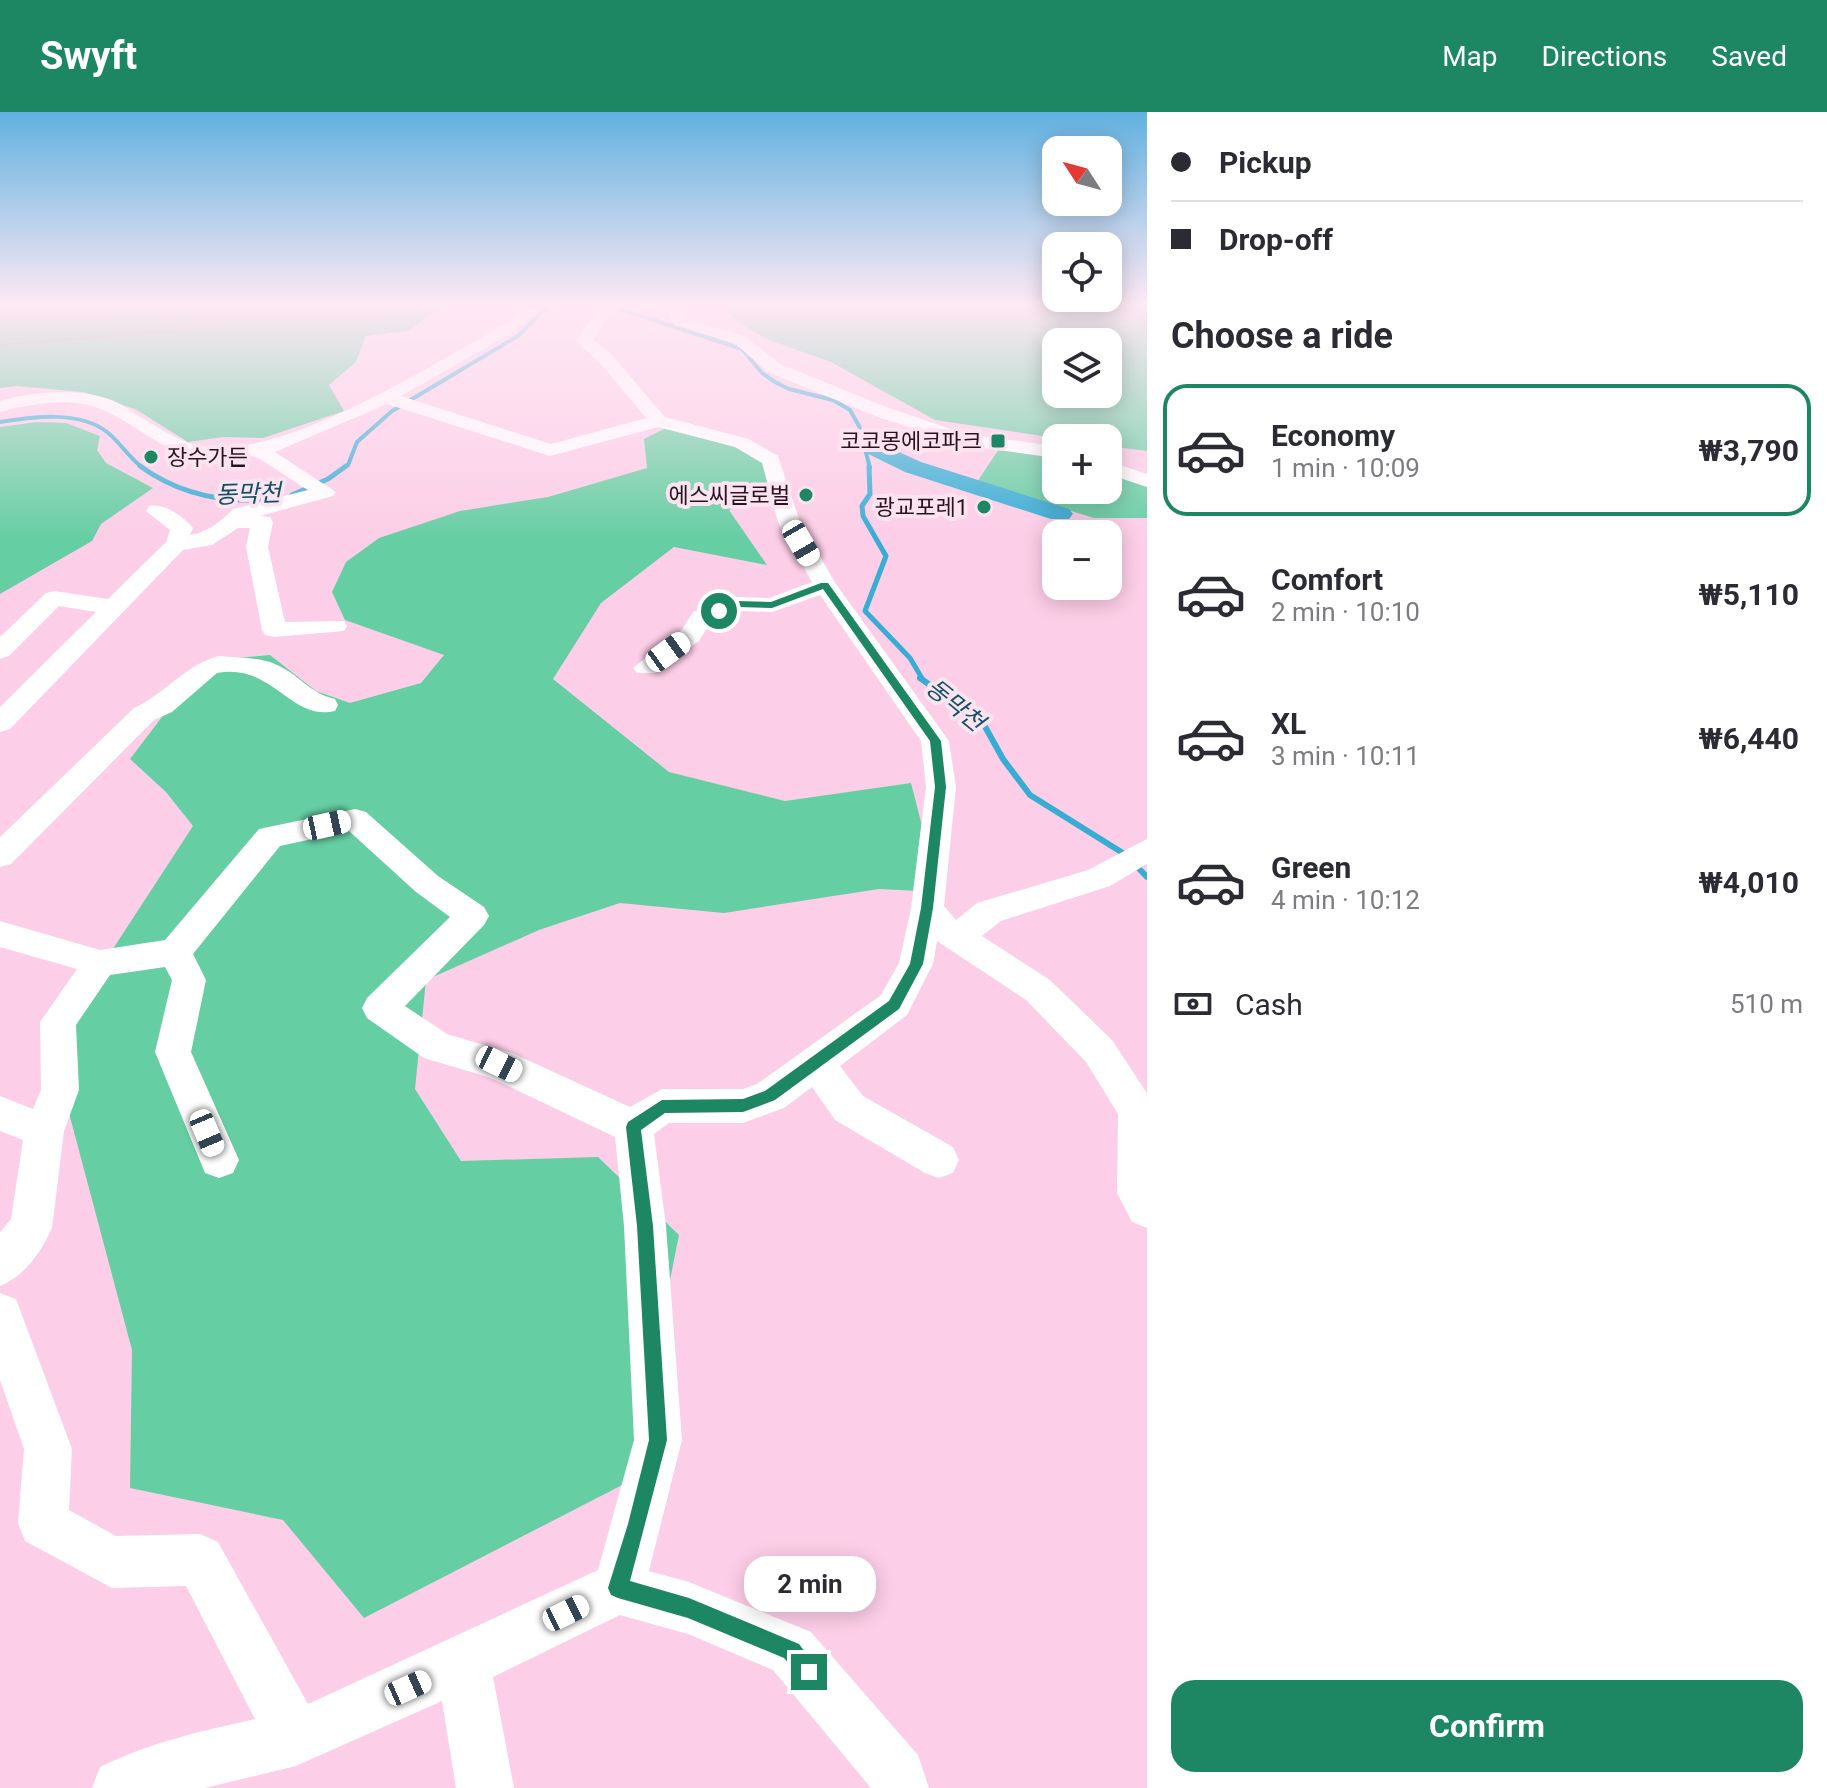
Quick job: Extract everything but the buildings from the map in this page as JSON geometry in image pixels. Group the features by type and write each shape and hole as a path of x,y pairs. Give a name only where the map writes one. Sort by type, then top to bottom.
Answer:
{"street":[{"path":"0,407 24,400 63,397 107,405 168,441 195,452 227,454 261,451 398,401 425,383"},
{"path":"626,383 658,421"},
{"path":"811,383 882,412 963,439 1042,450"},
{"path":"398,401 550,450 658,421 742,443 771,460 789,522 825,585 935,741 941,787 927,908 916,964 894,1005 770,1096 743,1106 662,1106 633,1127"},
{"path":"176,544 204,540 241,514 326,492 280,466 261,451"},
{"path":"1122,472 1147,481"},
{"path":"0,723 12,700 176,544 182,528 157,511"},
{"path":"233,522 262,522 257,547 274,630 335,626"},
{"path":"646,668 690,636 702,617 736,604 772,605 825,585"},
{"path":"0,651 54,598 112,607"},
{"path":"0,856 144,714 162,706 208,668 219,664 265,669 284,680 308,701 325,705"},
{"path":"94,964 175,952 270,837 355,819 427,884 472,916 380,1008 437,1047 499,1064 633,1127"},
{"path":"958,937 989,912 1099,878 1147,850"},
{"path":"927,908 939,925 1038,990 1099,1051 1137,1111 1138,1193 1147,1208"},
{"path":"0,934 94,961 94,972 58,1022 60,1090 44,1131 31,1228 0,1265"},
{"path":"175,952 189,980 173,1052 219,1160"},
{"path":"815,1062 849,1108 939,1160"},
{"path":"0,1113 44,1131"},
{"path":"618,1588 638,1524 658,1440 645,1226 633,1127"},
{"path":"0,1315 48,1449 43,1523 112,1562 200,1560 296,1738"},
{"path":"121,1788 155,1771 296,1738 463,1663 618,1588 689,1608 792,1651 898,1775 900,1788"},
{"path":"463,1663 485,1788"}],"green space":[{"path":"0,383 331,383 329,385 344,411 263,438 223,437 188,442 135,409 83,392 16,386 0,388"},
{"path":"869,383 1042,383 1042,408 1122,408 1122,383 1147,383 1147,451 1122,448 1122,424 1042,424 1042,436 935,420"},
{"path":"37,422 66,423 100,436 97,450 106,463 153,488 101,524 92,541 0,594 0,427"},
{"path":"664,429 698,434 755,454 781,485 729,510 767,565 674,547 601,603 553,679 669,772 785,801 911,783 939,892 879,889 724,913 620,903 539,930 426,980 415,1089 461,1161 598,1157 679,1235 630,1481 364,1618 283,1520 130,1488 132,1350 69,1113 77,1004 193,826 166,792 130,759 178,696 237,658 270,655 316,691 350,703 421,683 444,655 345,620 332,592 346,562 379,538 460,511 548,497 647,468 644,439"},
{"path":"1001,446 1042,453 1042,502 977,482"},
{"path":"1122,472 1147,481 1147,518 1094,518 1048,504 1122,504"}],"waterway":[{"name":"동막천","path":"344,467 357,442 392,411 439,383"},
{"name":"동막천","path":"777,383 833,400 850,410 859,426 870,468"},
{"name":"동막천","path":"0,422 55,417 83,420 107,432 143,468"},
{"name":"동막천","path":"864,443 913,467 1060,514"},
{"name":"동막천","path":"869,466 870,494 862,506 863,516 886,556 865,611 910,658 923,680"},
{"name":"동막천","path":"292,495 328,479 344,467"},
{"name":"동막천","path":"143,468 171,484 205,495 240,500 276,499"},
{"name":"동막천","path":"920,678 983,723 1003,759 1030,795 1126,855 1147,877"}],"place":[{"name":"코코몽에코파크","path":"998,441"},
{"name":"장수가든","path":"151,457"},
{"name":"에스씨글로벌","path":"806,495"},
{"name":"광교포레1","path":"984,507"}],"route":[{"path":"719,611 736,604 772,605 825,585 935,741 941,787 927,908 916,964 894,1005 770,1096 743,1106 662,1106 633,1127 645,1226 658,1440 638,1524 618,1588 689,1608 792,1651 809,1672"}]}
